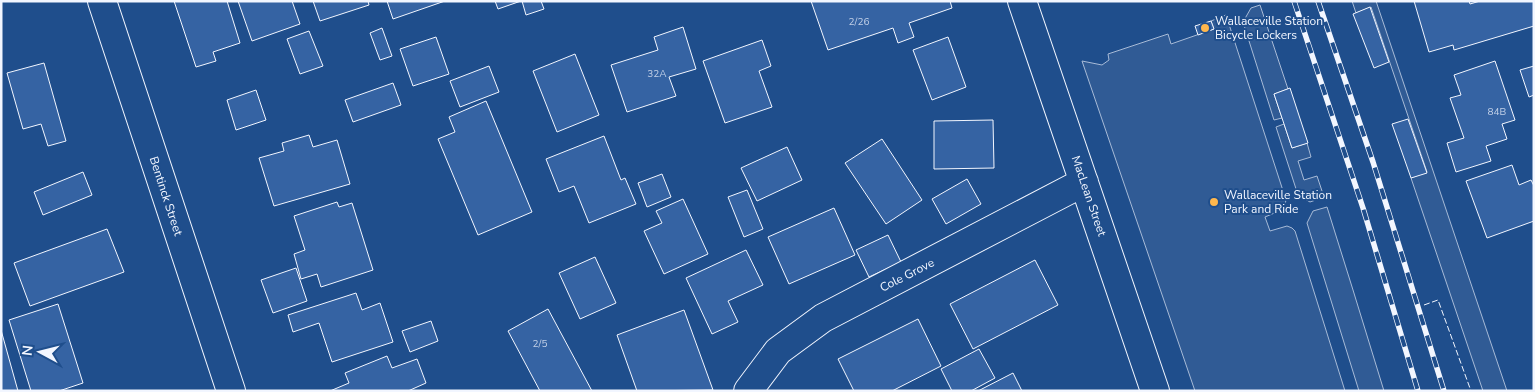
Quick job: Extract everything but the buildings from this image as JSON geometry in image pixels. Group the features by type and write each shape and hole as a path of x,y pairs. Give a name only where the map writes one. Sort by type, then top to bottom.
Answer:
{"street":[{"name":"Bentinck Street","path":"102,1 231,391"},
{"name":"MacLean Street","path":"1022,1 1155,391"},
{"name":"Cole Grove","path":"748,391 778,351 823,318 1084,182"}],"shaded area":[{"path":"1352,1 1376,1 1507,391 1483,391 1411,178 1427,172 1371,7 1356,13"},
{"path":"1260,5 1288,89 1274,94 1282,118 1274,120 1243,22 1251,8"},
{"name":"Wallaceville Station Park and Ride","path":"1226,15 1286,200 1284,209 1265,217 1270,231 1287,226 1295,231 1345,391 1195,391 1082,61 1102,65 1109,60 1108,54 1168,34 1171,44 1214,29 1211,21"},
{"path":"1284,124 1292,148 1307,143 1311,157 1298,161 1304,180 1317,176 1324,197 1310,202 1298,195 1276,127"},
{"path":"1327,207 1384,391 1359,391 1307,223 1313,211"}],"railway":[{"path":"1294,1 1363,208 1418,391"},
{"path":"1318,1 1373,162 1444,391"}],"fence":[{"path":"1424,305 1438,300 1471,391"}],"place":[{"name":"Wallaceville Station Bicycle Lockers","path":"1205,28"},
{"name":"Wallaceville Station Park and Ride","path":"1214,202"}]}
